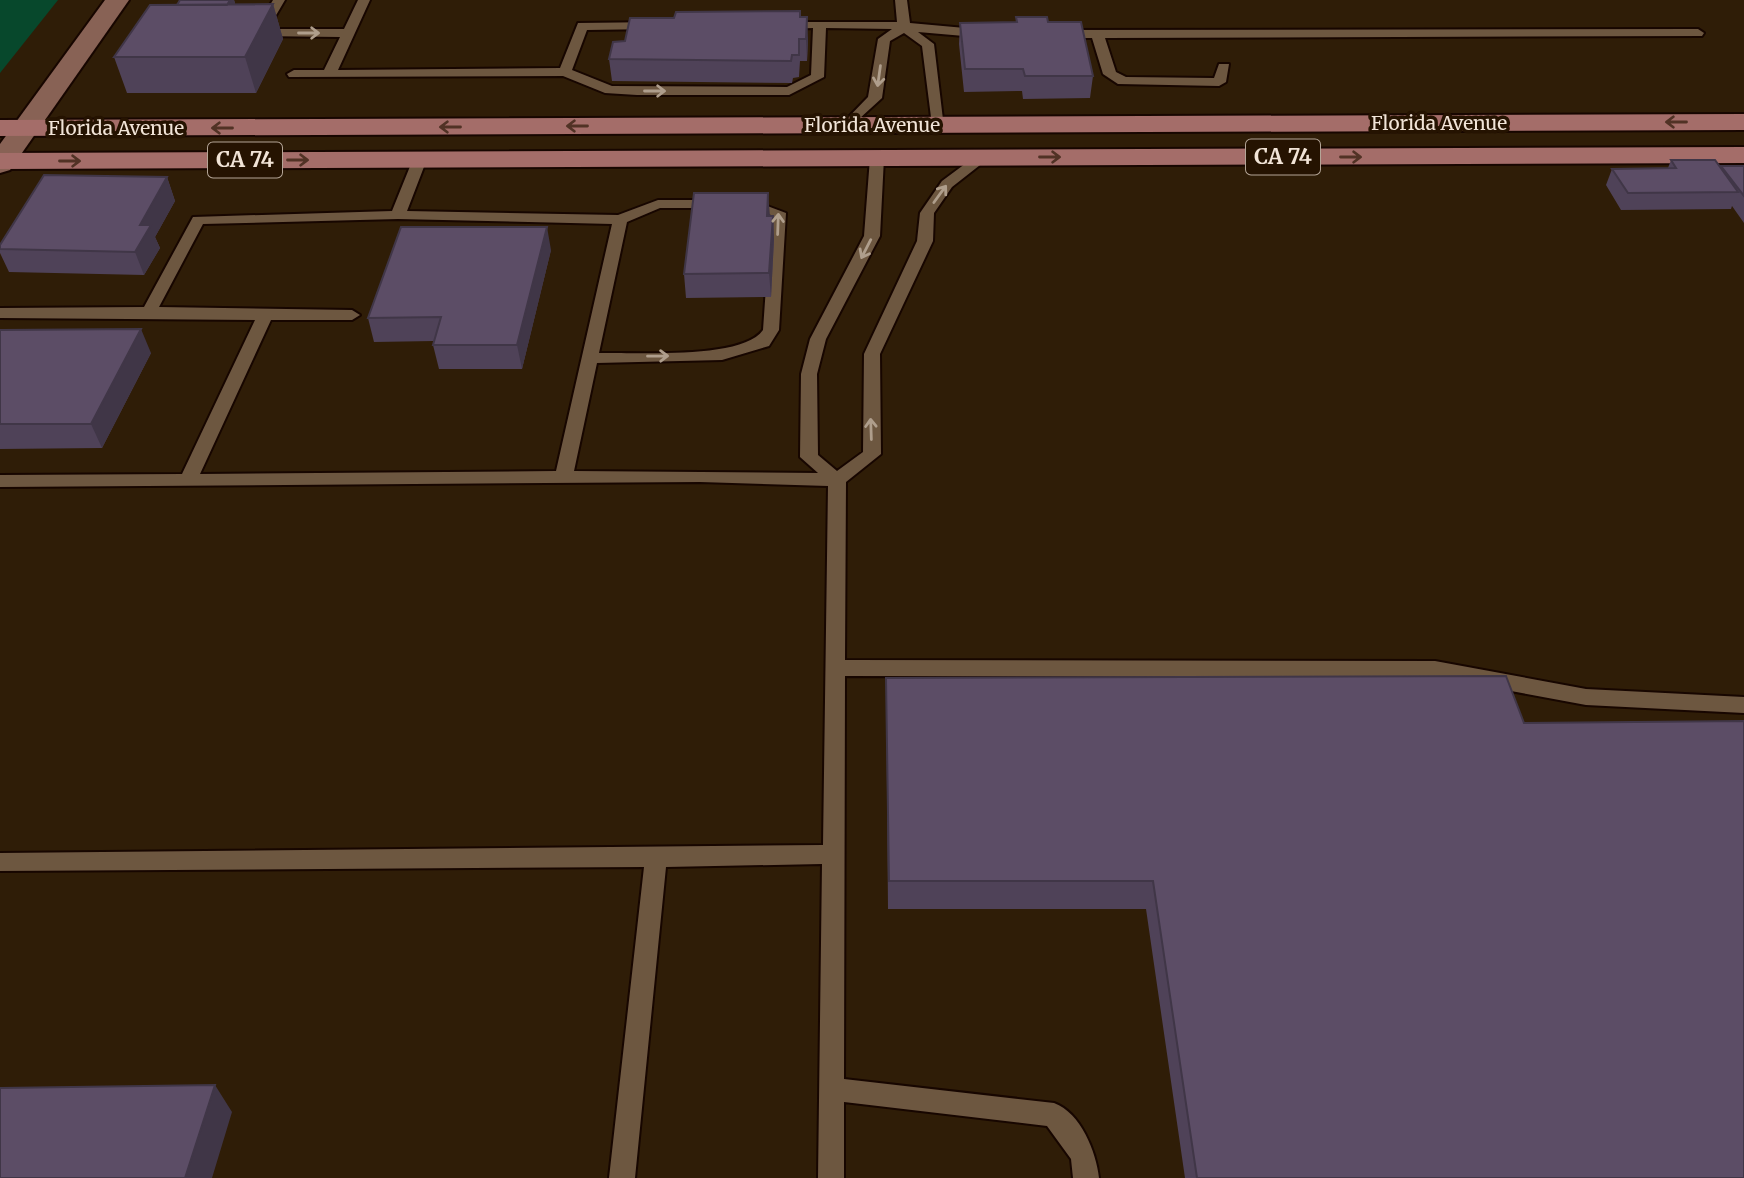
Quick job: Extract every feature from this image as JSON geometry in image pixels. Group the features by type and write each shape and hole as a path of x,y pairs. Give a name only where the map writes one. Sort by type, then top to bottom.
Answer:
{"main road":[{"name":"Florida Avenue","path":"13,128 1744,122"},
{"path":"877,158 992,137 1313,136 1355,130 1373,123"},
{"path":"488,159 600,144 860,144 939,125"},
{"name":"Florida Avenue","path":"1,162 1744,155"}],"street":[{"path":"1,162 13,128 117,0"}],"lane":[{"path":"279,0 253,33 349,33"},
{"path":"329,74 364,0"},
{"path":"901,0 904,27 928,44 939,125"},
{"path":"294,74 565,72 610,90 789,92 817,77 820,24"},
{"path":"565,72 582,26 675,25"},
{"path":"766,25 904,27 1000,34"},
{"path":"848,125 876,98 884,39 904,27"},
{"path":"1050,34 1698,33"},
{"path":"1097,34 1110,74 1123,81 1219,82 1224,67"},
{"path":"837,480 809,457 809,374 818,339 872,236 877,158"},
{"path":"0,481 564,476 837,480 872,454 872,354 925,242 927,213 947,184 982,158"},
{"path":"398,215 420,159"},
{"path":"149,313 198,220 398,215 620,220 658,204 751,204 779,213 771,330 763,342 722,355 590,358"},
{"path":"564,476 620,220"},
{"path":"0,313 352,315"},
{"path":"188,481 265,315"},
{"path":"831,1178 837,480"},
{"path":"835,668 1435,668 1586,697 1744,705"},
{"path":"0,862 656,859 832,854"},
{"path":"622,1178 656,859"},
{"path":"831,1089 1054,1115 1083,1155 1086,1178"}],"green space":[{"path":"0,0 58,0 0,73"}],"building":[{"path":"180,0 230,0 227,5 177,5"},
{"path":"273,4 245,57 114,57 150,5"},
{"path":"800,11 800,17 807,17 806,39 799,39 799,55 792,55 791,61 609,59 613,42 625,41 630,18 674,18 676,12"},
{"path":"1016,17 1047,17 1048,22 1081,22 1093,76 1025,76 1023,69 965,69 960,23 1017,22"},
{"path":"1671,160 1715,160 1738,192 1628,193 1612,169 1676,168"},
{"path":"1721,166 1744,166 1744,196"},
{"path":"44,175 167,177 140,225 151,225 135,252 0,249"},
{"path":"694,193 768,193 767,216 773,216 769,273 684,274"},
{"path":"401,227 547,227 517,345 433,345 441,317 368,318"},
{"path":"141,329 91,424 0,424 0,330"},
{"path":"1506,676 1524,723 1744,721 1744,1178 1197,1178 1153,881 889,881 886,678"},
{"path":"215,1085 185,1178 0,1178 0,1088"}]}
